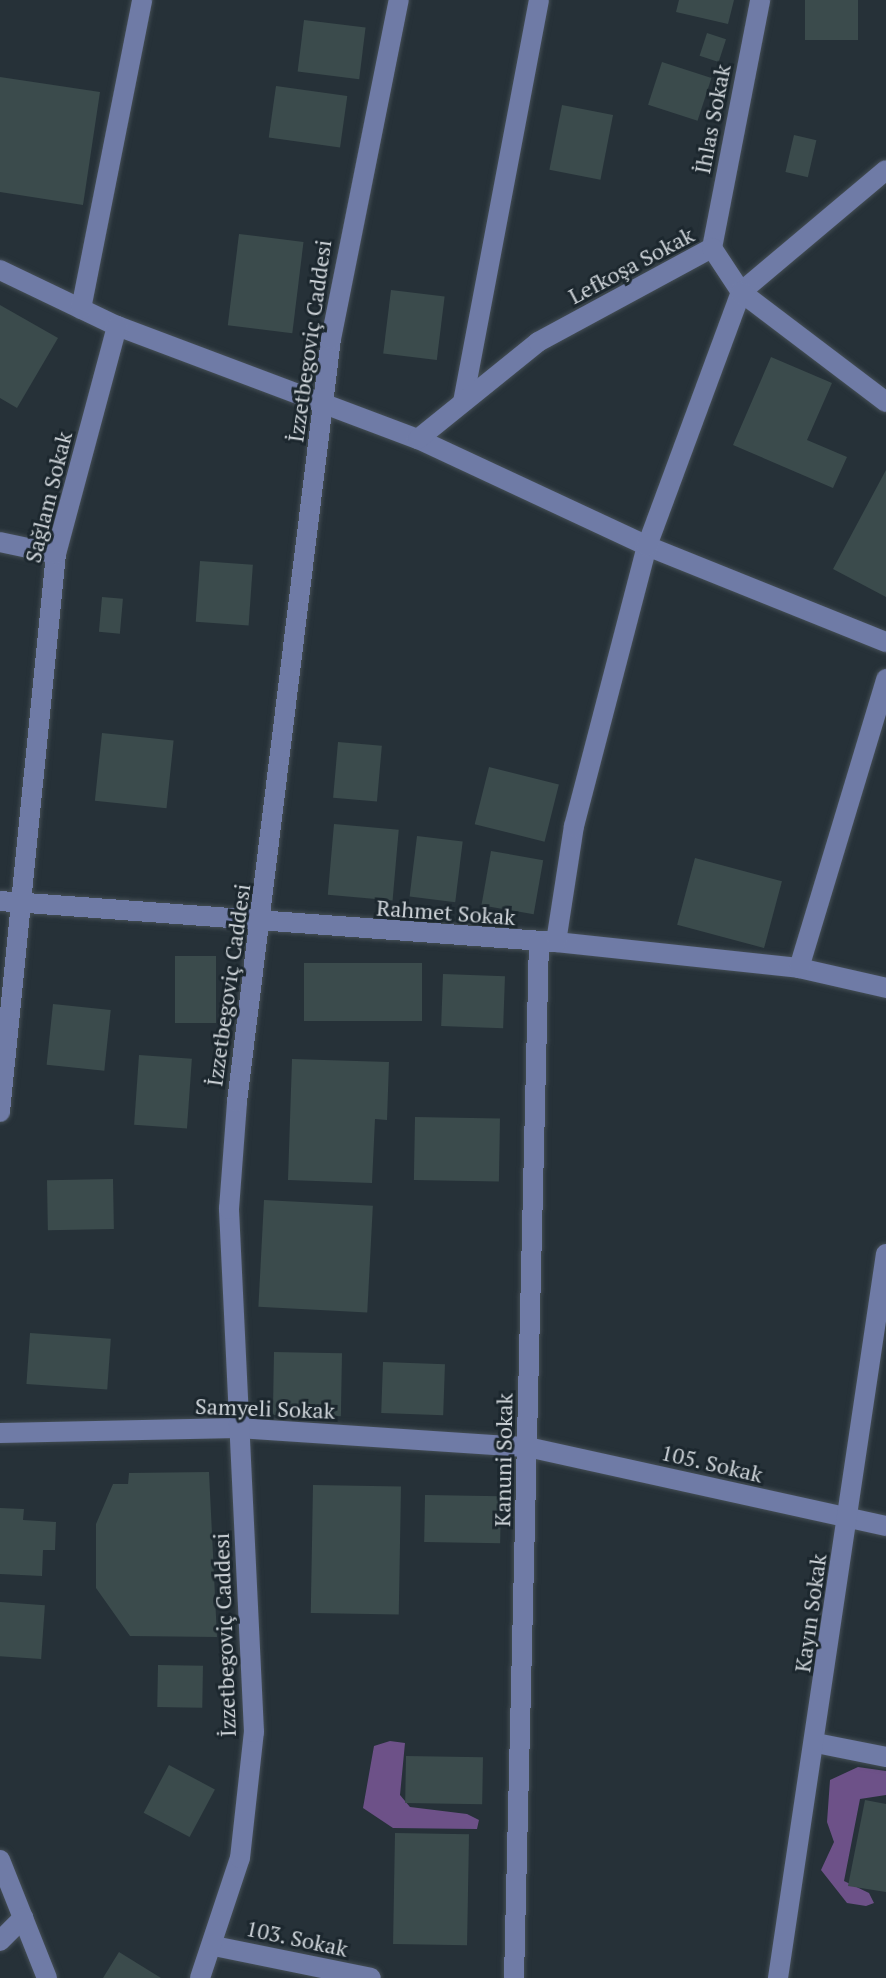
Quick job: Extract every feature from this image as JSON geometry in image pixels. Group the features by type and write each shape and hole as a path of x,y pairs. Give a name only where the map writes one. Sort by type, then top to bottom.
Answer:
{"street":[{"path":"81,309 142,0"},
{"name":"İzzetbegoviç Caddesi","path":"200,1978 214,1946 240,1858 254,1732 238,1428 231,1163 322,406 399,0"},
{"path":"463,402 539,0"},
{"name":"İhlas Sokak","path":"712,248 760,0"},
{"path":"741,292 886,170"},
{"name":"Lefkoşa Sokak","path":"418,439 538,342 712,248 741,292 886,402"},
{"path":"0,270 117,326 322,406 418,439 647,546 886,642"},
{"name":"Kanuni Sokak","path":"514,1978 527,1447 547,943 647,546 741,292"},
{"name":"Sağlam Sokak","path":"0,1112 26,904 56,554 117,326"},
{"path":"0,542 56,554"},
{"path":"799,968 886,679"},
{"name":"Rahmet Sokak","path":"0,901 547,943 799,968 886,988"},
{"name":"Kayın Sokak","path":"778,1978 816,1743 886,1261"},
{"name":"Samyeli Sokak","path":"0,1433 238,1428 527,1447"},
{"name":"105. Sokak","path":"527,1447 886,1526"},
{"path":"816,1743 886,1757"},
{"path":"0,1860 47,1978"},
{"path":"0,1941 23,1918"},
{"name":"103. Sokak","path":"214,1946 371,1978"}],"shaded area":[{"path":"390,1741 405,1743 400,1795 410,1807 467,1814 479,1820 477,1829 393,1828 363,1808 374,1746"},
{"path":"858,1767 886,1771 886,1795 860,1799 844,1881 869,1893 874,1903 866,1906 847,1903 821,1870 834,1842 827,1822 830,1780"}],"building":[{"path":"679,0 734,0 728,24 676,12"},
{"path":"805,0 858,0 858,40 805,40"},
{"path":"304,20 366,28 359,79 298,72"},
{"path":"707,33 726,39 719,62 700,56"},
{"path":"662,62 711,78 698,121 648,105"},
{"path":"0,77 100,92 83,205 0,192"},
{"path":"276,86 347,96 340,148 269,137"},
{"path":"562,105 613,115 600,180 549,170"},
{"path":"794,135 816,140 808,177 785,172"},
{"path":"239,234 304,242 292,333 228,325"},
{"path":"391,290 445,297 437,360 383,354"},
{"path":"0,305 58,338 17,408 0,398"},
{"path":"771,357 832,383 807,440 847,457 833,488 733,445"},
{"path":"886,470 886,597 833,569"},
{"path":"200,561 253,565 249,626 196,622"},
{"path":"102,597 123,599 120,634 99,632"},
{"path":"102,733 174,741 166,808 95,801"},
{"path":"338,742 382,746 377,802 333,798"},
{"path":"489,767 559,784 545,842 475,824"},
{"path":"334,824 399,830 393,900 328,895"},
{"path":"417,836 463,842 455,902 410,897"},
{"path":"491,851 543,860 534,914 481,905"},
{"path":"695,858 782,881 764,948 677,925"},
{"path":"175,956 216,956 216,1023 175,1023"},
{"path":"304,963 422,963 422,1021 304,1021"},
{"path":"443,974 505,976 503,1028 441,1026"},
{"path":"53,1004 111,1010 104,1071 47,1065"},
{"path":"139,1055 192,1059 187,1129 134,1125"},
{"path":"292,1059 389,1062 387,1120 375,1119 372,1183 288,1180"},
{"path":"415,1117 500,1118 499,1181 414,1180"},
{"path":"113,1179 114,1229 48,1230 47,1180"},
{"path":"264,1200 373,1206 367,1313 258,1307"},
{"path":"30,1333 111,1339 107,1390 26,1384"},
{"path":"274,1352 342,1353 341,1416 273,1415"},
{"path":"383,1362 445,1364 443,1415 381,1413"},
{"path":"209,1472 217,1637 130,1636 96,1588 96,1524 113,1484 128,1484 129,1473"},
{"path":"313,1485 401,1487 399,1615 311,1613"},
{"path":"425,1495 501,1496 500,1543 424,1542"},
{"path":"0,1508 24,1509 23,1520 56,1522 55,1550 43,1550 42,1576 0,1574"},
{"path":"0,1602 45,1605 41,1659 0,1656"},
{"path":"158,1665 203,1666 202,1708 157,1707"},
{"path":"406,1756 483,1757 482,1804 405,1803"},
{"path":"169,1765 215,1789 190,1837 144,1813"},
{"path":"865,1800 886,1804 886,1892 848,1886"},
{"path":"395,1833 469,1834 467,1945 393,1944"},
{"path":"119,1952 161,1978 103,1978"}]}
